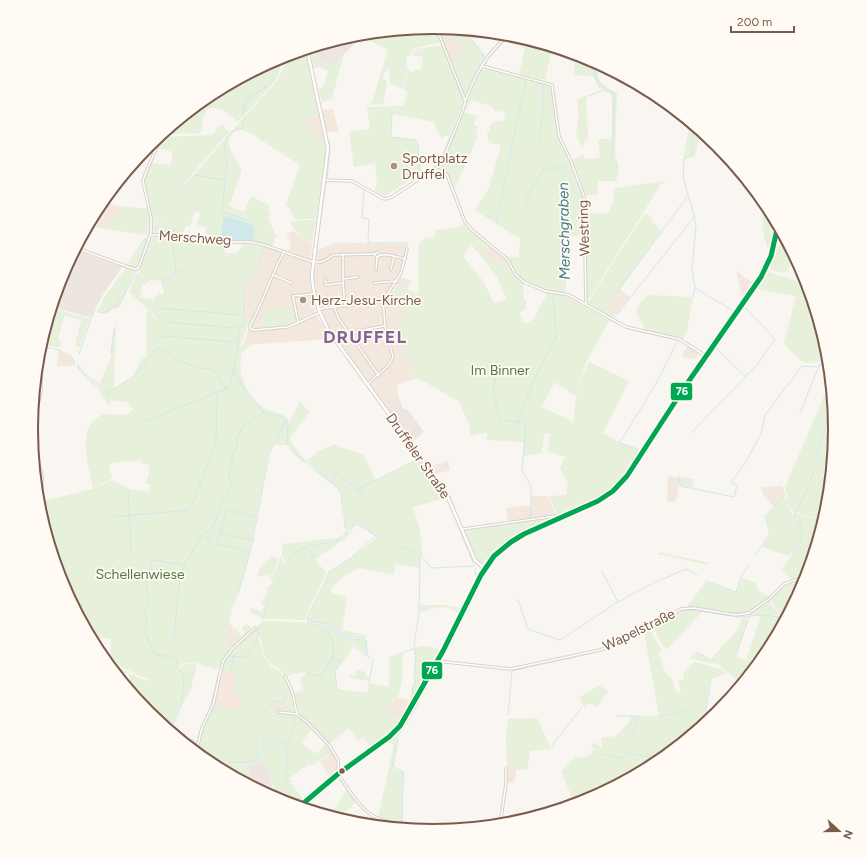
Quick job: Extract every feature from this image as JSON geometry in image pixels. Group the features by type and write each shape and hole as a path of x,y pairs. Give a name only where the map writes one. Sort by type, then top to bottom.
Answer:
{"street":[{"path":"439,34 465,100"},
{"path":"325,180 352,181 359,183 381,198 387,199 436,168 440,167 463,110 465,100 487,58 502,40"},
{"name":"Druffeler Straße","path":"308,54 328,148 312,274 313,294 318,311 329,332 446,493 475,560 485,569"},
{"name":"Westring","path":"482,66 552,85 559,136 570,159 584,196 586,305"},
{"path":"150,235 151,218 143,181 156,148"},
{"path":"440,167 447,175 465,222 472,230 508,260 515,274 524,282 545,291 569,295 626,327 679,339 706,356"},
{"path":"303,803 398,729 437,661 485,569 497,553 524,534 598,501 613,491 623,481 636,465 672,406 755,286 765,269 773,249 776,233"},
{"name":"Merschweg","path":"82,250 137,269 150,235 182,236 222,242 250,242 313,262"},
{"path":"367,384 379,376 391,363 393,357 385,326 384,301 401,273 407,249"},
{"path":"284,252 269,281 262,302 250,325 250,328 254,330 288,328 318,311 334,307 384,301"},
{"path":"313,262 324,262 333,255 374,254 378,252 380,255 394,256 405,259"},
{"path":"343,254 345,306"},
{"path":"374,254 377,257 376,270"},
{"path":"391,269 394,256"},
{"path":"273,275 292,283"},
{"path":"343,279 358,277"},
{"path":"325,279 326,285 343,283"},
{"path":"374,283 397,281"},
{"path":"298,322 292,296 313,294"},
{"path":"334,307 339,319 350,336 379,376"},
{"path":"350,336 358,331 385,326"},
{"path":"39,399 41,378"},
{"path":"40,468 42,486"},
{"path":"462,530 556,516 558,519"},
{"name":"Wapelstraße","path":"437,661 511,669 600,650 650,627 681,609 694,608 736,615 749,613 769,599 784,584 800,579"},
{"path":"197,746 202,728 213,705 223,661 233,648 255,628"},
{"path":"285,676 292,691 297,714"},
{"path":"278,712 297,714 308,723 329,745 338,760 339,774 362,808 377,819 388,822"},
{"path":"501,819 506,783 506,769"}],"shaded area":[{"path":"440,34 456,35 455,38 466,47 452,64"},
{"path":"357,42 332,65 322,61 314,52"},
{"path":"333,109 339,132 327,132 322,110"},
{"path":"319,115 324,136 319,136 319,134 312,135 307,131 306,116"},
{"path":"109,205 120,206 119,220 109,220 107,229 96,227 97,222"},
{"path":"293,231 312,244 311,260 288,252 291,242 286,234"},
{"path":"339,242 408,244 401,273 385,298 322,307 319,305 315,282 317,250"},
{"path":"265,246 282,254 268,281 261,302 252,320 244,317 243,297 246,287 256,270"},
{"path":"490,246 507,261 504,265 496,265 483,254"},
{"path":"81,252 122,267 100,299 92,318 57,308 68,278"},
{"path":"285,253 310,262 310,285 315,311 331,339 243,345 248,331 263,303 270,282","holes":["267,309 272,311 288,309 262,321"]},
{"path":"736,271 755,284 743,301"},
{"path":"400,277 411,281 407,290 396,285"},
{"path":"620,289 630,297 616,315 606,307"},
{"path":"381,302 384,305 405,311 404,318 397,321 408,358 415,368 408,373 418,378 397,384 399,398 387,408 330,330 321,311 322,309"},
{"path":"687,346 699,354 695,359 682,357"},
{"path":"59,350 72,355 75,366 57,366"},
{"path":"399,398 403,409 407,409 424,432 412,442 387,408"},
{"path":"448,461 450,470 436,474 429,466"},
{"path":"668,476 678,478 679,486 676,500 674,502 667,501"},
{"path":"782,486 785,494 774,507 764,496 761,487"},
{"path":"531,496 548,496 555,515 508,521 506,508 531,506"},
{"path":"230,624 234,628 232,632 241,640 233,648 225,642"},
{"path":"222,670 237,676 235,693 243,696 240,708 229,709 214,704"},
{"path":"398,698 412,701 400,720 383,711 385,706"},
{"path":"274,700 285,703 285,714 274,713 266,708"},
{"path":"333,752 338,761 338,769 330,777 320,762"},
{"path":"259,762 267,768 271,776 272,790 249,779 248,765"},
{"path":"507,763 516,764 515,783 507,783"}],"green space":[{"path":"437,34 440,43 415,48 412,50 411,55 407,56 406,65 408,69 402,89 390,83 389,67 382,77 387,83 383,104 371,105 388,50 368,40 382,37"},
{"path":"456,35 469,36 486,58 466,95 464,95 452,64 466,47 455,40"},
{"path":"514,43 551,52 545,80 519,74 525,48"},
{"path":"442,45 453,70 463,100 462,105 450,135 441,138 434,122 392,114 390,137 416,140 418,145 421,176 414,179 414,177 384,197 374,191 377,185 374,155 374,164 354,167 349,132 370,129 367,107 403,106 408,92 403,89 408,71 414,72 415,69 420,70 422,68 423,57 412,55 414,50"},
{"path":"314,52 322,61 332,65 344,54 332,98 322,103 318,88 323,87 328,71 320,67 313,68 311,53"},
{"path":"306,55 319,115 306,117 307,131 312,131 312,135 319,134 320,136 324,136 326,153 316,219 295,219 288,206 285,207 300,165 249,132 239,130 232,134 228,141 230,150 242,170 229,206 244,212 251,196 271,206 267,211 271,214 268,218 275,234 277,235 272,246 253,241 222,241 205,238 206,227 196,225 201,213 194,212 190,227 186,226 182,235 154,235 154,228 173,200 221,143 277,81 286,63","holes":["227,216 253,226 251,240 223,240"]},
{"path":"575,63 585,64 597,70 600,82 617,93 615,154 619,168 616,181 598,181 597,195 585,195 572,160 583,155 584,159 600,158 598,139 612,139 612,95 598,87 593,76 573,75"},
{"path":"277,66 279,67 279,72 275,77 277,79 238,122 231,115 220,109 207,109 201,133 171,134 193,116 236,87"},
{"path":"483,69 526,79 495,223 475,210 489,188 501,145 489,143 487,132 490,131 489,125 492,125 492,122 505,120 504,111 495,112 492,106 470,100 467,110 465,109 466,102"},
{"name":"Im Binner","path":"526,79 549,85 557,136 571,165 561,167 564,295 610,320 588,358 576,396 554,382 542,407 574,422 578,391 589,362 629,381 603,433 619,442 642,451 625,475 608,492 587,504 559,516 557,515 549,496 566,495 568,482 560,468 565,457 548,451 550,434 544,433 542,453 523,456 524,442 487,440 487,432 471,436 468,422 459,402 408,372 415,368 409,358 407,358 397,323 397,321 405,315 403,313 405,311 386,305 386,300 396,285 418,294 419,243 426,238 435,237 435,230 464,225 490,246 483,254 496,265 499,262 504,265 507,261 517,276 525,283 523,287 524,299 527,301 525,306 527,308 519,314 522,317 521,321 527,323 535,318 545,298 547,290 529,283 519,277 505,256 519,257 520,239 496,224","holes":["471,244 498,278 507,300 494,303 483,281 463,256"]},
{"path":"586,96 588,139 585,139 583,147 581,147 576,134 579,117 577,100"},
{"path":"463,112 477,116 474,125 478,127 476,132 477,138 454,190 443,163"},
{"path":"222,124 229,132 192,174 152,226 144,180 150,163 171,165 173,152 157,148 158,147 168,137 213,135"},
{"path":"689,128 700,137 695,157 683,159"},
{"path":"571,166 582,194 584,236 564,236 562,168"},
{"path":"667,181 661,184 587,300 585,213 607,214 612,205 615,188"},
{"path":"120,206 148,209 150,222 146,235 107,229 109,219 119,220"},
{"path":"760,208 774,229 769,255 764,235"},
{"path":"646,214 652,217 651,221 661,232 607,307 615,314 612,318 589,306 588,302 643,216"},
{"path":"316,220 312,243 296,232 290,222"},
{"name":"Schellenwiese","path":"167,237 225,245 225,253 237,253 244,243 264,247 255,269 245,286 242,301 243,317 252,320 246,330 241,345 255,344 248,347 241,354 241,373 247,389 257,403 266,409 285,416 289,422 300,402 310,412 290,437 291,443 306,461 304,462 293,453 289,445 274,445 285,420 268,454 257,516 235,512 257,517 250,551 217,545 249,552 239,592 233,606 230,607 232,610 230,624 225,642 233,648 222,661 220,667 217,667 217,670 192,662 178,667 179,669 185,665 197,665 190,692 183,703 181,703 172,726 136,690 130,682 129,673 122,673 118,667 139,678 149,681 150,679 142,677 116,664 110,655 111,639 97,637 91,627 68,581 59,557 51,532 45,501 92,489 112,480 127,488 148,492 150,485 145,483 148,476 149,464 141,463 141,460 112,463 109,468 112,478 93,488 86,455 86,438 91,424 103,414 127,415 134,408 129,407 128,402 111,400 111,404 108,405 98,389 106,392 84,374 77,366 78,364 86,374 100,384 112,354 115,324 114,388 108,393 133,377 140,361 146,356 147,310 157,320 157,318 129,292 138,271 147,284 142,284 140,298 154,300 158,294 165,294 162,281 151,280 147,283 139,270 151,238"},
{"path":"146,238 148,239 138,266 135,268 128,266"},
{"path":"778,246 784,248 791,262 788,268 789,270 784,273 770,269"},
{"path":"126,267 135,270 126,290 127,292 118,309 113,308 106,312 97,312 104,298"},
{"path":"768,272 801,282 816,327 822,355 820,361 808,363 799,360 784,343 796,296 758,289"},
{"path":"647,295 693,297 687,331 683,340 646,330 636,312 639,305"},
{"path":"287,307 288,309 294,308 296,321 286,326 262,329 262,321 267,309 272,311"},
{"path":"57,309 90,319 80,347 75,346 81,320 64,316 58,341 61,342 60,347 47,346"},
{"path":"827,390 828,414 815,465 828,417 826,481 819,518 796,512 807,489 795,514 790,508 785,487"},
{"path":"335,444 342,448 363,454 376,481 419,459 445,498 413,507 419,526 423,558 410,550 396,547 390,541 377,536 357,523 350,530 346,528 341,493 336,486 330,482 334,476 329,481 306,461 319,451"},
{"path":"678,476 694,479 692,488 680,485"},
{"path":"784,496 788,511 800,524 801,536 801,539 789,556 762,547 771,534 766,516"},
{"path":"796,513 807,517 819,518 816,532 800,578 791,579 782,569 795,550 801,537 799,523 794,516"},
{"path":"553,517 555,518 516,536 499,549 485,563 480,562 476,557 465,531 466,530"},
{"path":"346,530 349,532 343,538 304,547 286,562 282,555 283,544 336,538 343,535"},
{"path":"376,537 392,543 395,548 406,549 415,553 420,558 420,568 395,564 394,575 358,568 342,578 335,585 330,593 347,597 342,630 366,635 366,639 349,638 327,624 309,621 307,619 329,573 351,558"},
{"path":"344,539 315,559 326,573 304,620 264,619 266,610 288,560 300,550 309,546 313,557 312,546"},
{"path":"658,552 710,563 709,565 658,554"},
{"path":"272,557 279,559 273,573 261,577 257,575 260,568"},
{"path":"281,557 285,564 263,618 250,613 252,608 262,612 264,606 261,604 268,592 266,589 272,582 270,577 262,577 274,574"},
{"path":"741,578 757,583 757,590 770,597 753,610 740,614 687,607 706,581 737,592"},
{"path":"799,581 782,616 771,600 779,591"},
{"path":"769,601 781,616 766,615 781,618 762,649 738,682 711,659 737,630 743,617 747,617 746,618 748,619 736,655 727,666 736,656 746,661 761,615 750,616 750,614"},
{"path":"420,605 443,605 462,608 459,613 444,607 420,612"},
{"path":"686,610 703,611 667,649 662,644 653,627 675,613"},
{"path":"265,621 301,622 322,626 331,629 349,642 353,647 343,663 341,663 335,671 337,689 368,693 369,681 349,678 350,675 355,676 357,670 366,672 366,677 370,677 370,683 389,687 389,657 403,652 402,680 398,698 385,706 384,710 400,720 394,728 371,747 363,737 358,741 349,728 329,744 308,722 299,715 293,694 303,690 300,679 307,673 304,672 285,676 266,658 259,636 246,657 228,656 254,629"},
{"path":"247,624 251,627 251,629 241,640 232,632 234,628 239,630 238,631 241,636 245,632 242,629 244,625 246,626"},
{"path":"648,630 651,632 662,651 659,653 665,672 672,679 677,693 681,692 678,681 683,680 684,672 694,662 721,669 727,673 712,679 714,670 712,670 704,718 688,710 659,715 644,632"},
{"path":"258,638 264,657 271,666 280,671 290,688 287,689 284,701 289,689 295,713 285,712 285,703 274,700 265,708 261,714 266,708 274,713 296,715 287,744 257,733 257,758 250,762 228,763 228,767 199,747 202,733 214,704 229,709 240,708 243,696 235,693 237,676 222,670 228,656 246,657"},
{"path":"349,639 366,640 367,657 364,655"},
{"path":"422,646 440,650 412,701 409,700 415,679 414,648"},
{"path":"696,652 714,663 712,664 689,658"},
{"path":"601,684 608,691 597,707 589,703 585,708 579,698"},
{"path":"687,711 703,719 674,743 653,758 626,753 638,716 658,716"},
{"path":"297,715 313,728 303,740 304,741 302,744 314,753 317,753 326,743 333,752 311,766 309,764 288,779 303,799 300,802 273,791 269,773 267,769 259,762 248,765 249,779 228,767 228,764 250,762 258,759 258,735 285,744 287,756 288,739"},
{"path":"632,716 637,717 623,757 602,754 623,758 625,754 651,759 608,784 573,800 561,771 576,756 577,758 579,756 584,758 591,754 594,749 591,747 594,742 602,749 601,738 610,736 614,738"},
{"path":"537,718 551,749 530,751 527,770 515,769 515,764 507,763 506,739 508,719"},
{"path":"396,734 397,750 393,767 394,769 404,772 402,824 378,818 394,744 387,742"},
{"path":"185,737 197,741 196,745"},
{"path":"347,789 356,802 343,814 329,811 337,806"}],"water":[{"path":"227,216 253,226 253,240 221,239 223,217"}],"waterway":[{"path":"472,40 486,58"},
{"name":"Merschgraben","path":"485,65 488,59 505,41"},
{"path":"243,114 243,100 266,87 278,74 278,66"},
{"name":"Merschgraben","path":"485,68 542,83"},
{"path":"595,69 596,78 600,84 614,94 613,145 611,160 617,167"},
{"path":"467,98 482,70"},
{"path":"496,223 526,79"},
{"path":"539,142 543,111 543,83"},
{"name":"Merschgraben","path":"549,85 551,86 558,136 568,158"},
{"path":"585,97 604,90"},
{"path":"244,111 247,103 260,91"},
{"path":"392,114 391,137 416,140 418,145 420,173 426,173 439,164 450,137"},
{"path":"243,125 245,117"},
{"path":"243,127 242,129 232,132 226,140 225,151 227,161 222,211 246,220 253,225 256,232 254,240 265,243"},
{"path":"692,131 691,156 684,159 683,178 696,225 692,268 695,288 693,297"},
{"path":"323,132 325,138"},
{"path":"327,178 330,151 329,141"},
{"name":"Merschgraben","path":"531,518 531,486 522,470 526,425 517,422 535,378 556,338 553,291 565,292 562,167 571,165 569,160"},
{"path":"526,205 526,200 542,171 561,167"},
{"path":"152,233 158,220 194,175 225,180"},
{"path":"315,259 326,183"},
{"path":"364,189 362,218 369,219 368,243 408,243"},
{"path":"616,293 688,196"},
{"path":"615,317 694,217"},
{"path":"172,234 175,229"},
{"path":"774,237 775,231"},
{"path":"147,236 150,232"},
{"path":"768,268 774,253 777,235"},
{"path":"135,268 127,265 146,237"},
{"path":"172,238 176,272"},
{"path":"240,329 244,323 243,294 245,286 256,269 264,247"},
{"path":"314,284 315,265"},
{"path":"98,312 107,312 112,309 128,288 136,270"},
{"path":"164,280 181,270"},
{"path":"757,287 766,272"},
{"path":"162,281 165,293 163,294"},
{"path":"695,288 735,312"},
{"path":"747,302 755,289"},
{"path":"739,312 744,306"},
{"path":"158,308 241,315"},
{"path":"691,433 757,365 775,339 746,308"},
{"path":"724,334 738,314"},
{"path":"79,354 91,319"},
{"path":"612,321 632,330 678,340 656,384 620,442 637,449 632,461 634,463"},
{"path":"164,322 237,328"},
{"path":"111,353 114,329"},
{"path":"239,330 234,369 235,374 249,396 264,413 280,416 286,419 288,423 287,444"},
{"path":"162,336 236,342"},
{"path":"709,356 722,337"},
{"path":"47,347 60,350"},
{"path":"77,365 83,374 99,388 108,393 135,375 157,348 186,364 201,368 213,369 226,388 229,388 234,369"},
{"path":"716,348 746,377"},
{"path":"73,358 75,363"},
{"path":"669,414 707,358"},
{"path":"821,362 822,358"},
{"path":"800,413 820,364"},
{"path":"732,481 745,463 761,434 765,415 802,366 815,367 823,364"},
{"path":"495,378 493,392 500,420 516,422"},
{"path":"142,423 228,388"},
{"path":"110,517 190,510 216,442 217,395"},
{"path":"386,408 391,415"},
{"path":"178,667 175,657 154,654 145,632 147,622 144,613 149,598 145,578 149,569 152,569 152,560 184,565 204,533 208,531 216,521 223,500 227,497 229,492 231,482 229,475 233,454 237,446 237,438 245,424 264,412"},
{"path":"663,423 668,415"},
{"path":"815,465 828,415"},
{"path":"393,417 400,427"},
{"path":"218,541 220,533 253,540 269,454 286,419"},
{"path":"406,434 434,473"},
{"path":"289,445 295,454 339,489 341,493 343,515"},
{"path":"330,482 334,476 338,474 357,490 418,459"},
{"path":"609,497 624,483 638,464"},
{"path":"423,465 427,470"},
{"path":"809,482 814,471"},
{"path":"436,476 448,492 456,512"},
{"path":"433,477 446,498"},
{"path":"678,477 680,486 734,497 737,486 731,482"},
{"path":"794,516 807,489"},
{"path":"128,491 131,552"},
{"path":"358,491 368,502"},
{"path":"756,554 770,534 765,516 785,495"},
{"path":"786,498 789,511 800,524 802,536 793,552"},
{"path":"588,508 605,499"},
{"path":"448,501 459,528"},
{"path":"560,520 585,509"},
{"path":"223,522 227,510 257,517"},
{"path":"344,517 345,528 347,530"},
{"path":"518,539 557,521"},
{"path":"312,557 310,546 344,539 356,524 376,536 390,542 396,548 410,550 417,555 420,558 419,612 414,646"},
{"path":"220,533 222,526"},
{"path":"460,531 468,550"},
{"path":"464,532 466,537"},
{"path":"191,567 213,545 206,536"},
{"path":"324,583 329,572 351,558 375,536"},
{"path":"216,544 250,552 253,540"},
{"path":"479,584 494,561 515,541"},
{"path":"286,563 296,552 309,546"},
{"path":"239,591 250,552"},
{"path":"469,553 473,563"},
{"path":"424,559 431,568 474,566"},
{"path":"266,612 265,610 286,564"},
{"path":"174,640 179,584 184,566"},
{"path":"706,581 736,592 741,577 748,566"},
{"path":"475,569 476,576"},
{"path":"654,583 686,569 697,575"},
{"path":"602,571 618,602"},
{"path":"518,600 528,629 560,640 618,602 651,584"},
{"path":"323,585 307,618 308,621 327,624 349,639 366,640 368,657 372,658"},
{"path":"468,595 473,585"},
{"path":"472,597 478,586"},
{"path":"456,621 466,599"},
{"path":"459,623 471,599"},
{"path":"678,611 692,610 738,617 762,615 781,618"},
{"path":"262,621 265,614"},
{"path":"728,666 736,655 749,617"},
{"path":"653,626 664,620"},
{"path":"258,628 263,623"},
{"path":"308,623 326,626 332,640 333,649 332,658 322,676 308,674"},
{"path":"442,649 454,625"},
{"path":"445,650 458,626"},
{"path":"328,627 349,641 357,650"},
{"path":"257,630 259,635"},
{"path":"556,661 606,650 645,631"},
{"path":"222,670 228,656 246,657 258,638"},
{"path":"414,648 416,656 414,677 416,679 412,690 415,697"},
{"path":"404,652 413,649"},
{"path":"412,702 440,651"},
{"path":"697,652 716,663"},
{"path":"440,660 444,653"},
{"path":"234,656 231,670 235,674"},
{"path":"333,657 341,663 335,671 337,689"},
{"path":"370,678 373,660"},
{"path":"508,715 512,671 551,662 554,663"},
{"path":"420,695 438,664"},
{"path":"173,727 182,703 184,675 179,669"},
{"path":"704,717 713,670"},
{"path":"209,712 219,673"},
{"path":"261,714 274,700 277,702 284,702 289,688"},
{"path":"290,689 293,697"},
{"path":"397,743 398,735 419,703 419,700"},
{"path":"551,747 582,707"},
{"path":"658,716 687,711 703,719"},
{"path":"371,748 395,728 406,713"},
{"path":"228,767 228,763 248,762 258,759 257,734 287,745 294,726 296,715"},
{"path":"617,716 638,716 625,753 653,758"},
{"path":"197,746 202,727"},
{"path":"351,766 385,742"},
{"path":"286,744 286,780 290,781"},
{"path":"397,745 393,766 403,772 402,824"},
{"path":"603,754 623,758 625,753"},
{"path":"356,759 363,754"},
{"path":"341,774 349,768"},
{"path":"331,781 337,777"}],"transit line":[{"name":"76","path":"304,803 338,774 389,737 400,726 443,651 481,575 494,556 511,542 524,534 598,501 613,491 627,476 684,388 761,277 771,256 776,233"}],"place":[{"name":"Sportplatz Druffel","path":"394,166"},
{"name":"Herz-Jesu-Kirche","path":"303,300"}],"district":[{"name":"DRUFFEL","path":"365,337"}]}
